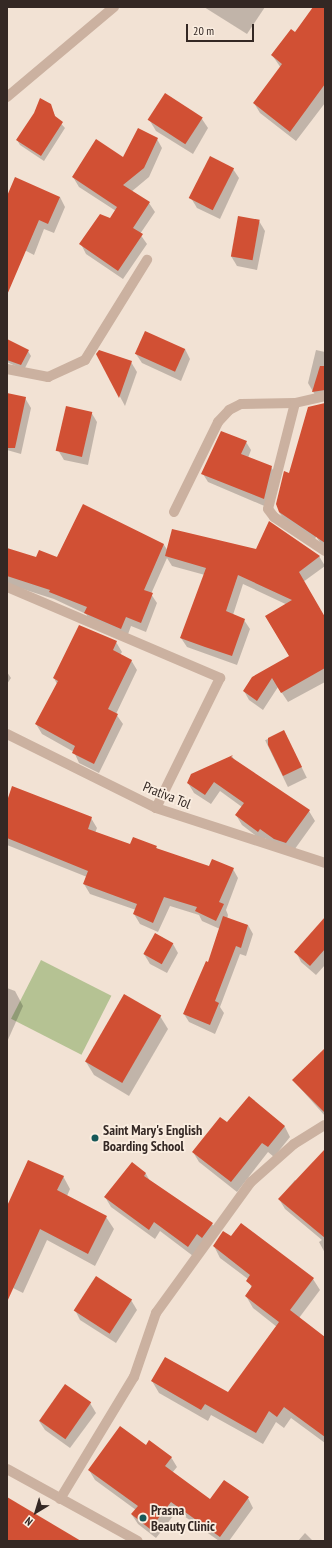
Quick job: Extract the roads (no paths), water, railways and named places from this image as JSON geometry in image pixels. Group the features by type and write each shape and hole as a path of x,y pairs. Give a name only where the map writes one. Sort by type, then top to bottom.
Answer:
{"street":[{"path":"7,97 114,7"},
{"path":"7,369 48,378 85,360 147,260"},
{"path":"174,512 218,422 229,410 241,404 295,404 325,396"},
{"path":"295,404 268,509 274,517 325,551"},
{"path":"7,587 220,678 156,808"},
{"name":"Prativa Tol","path":"7,734 156,808 325,863"},
{"path":"60,1499 134,1377 156,1313 251,1182 294,1144 325,1126"},
{"path":"7,1469 138,1541"}],"place":[{"name":"Saint Mary's English Boarding School","path":"95,1138"},
{"name":"Prasna Beauty Clinic","path":"143,1518"}]}
